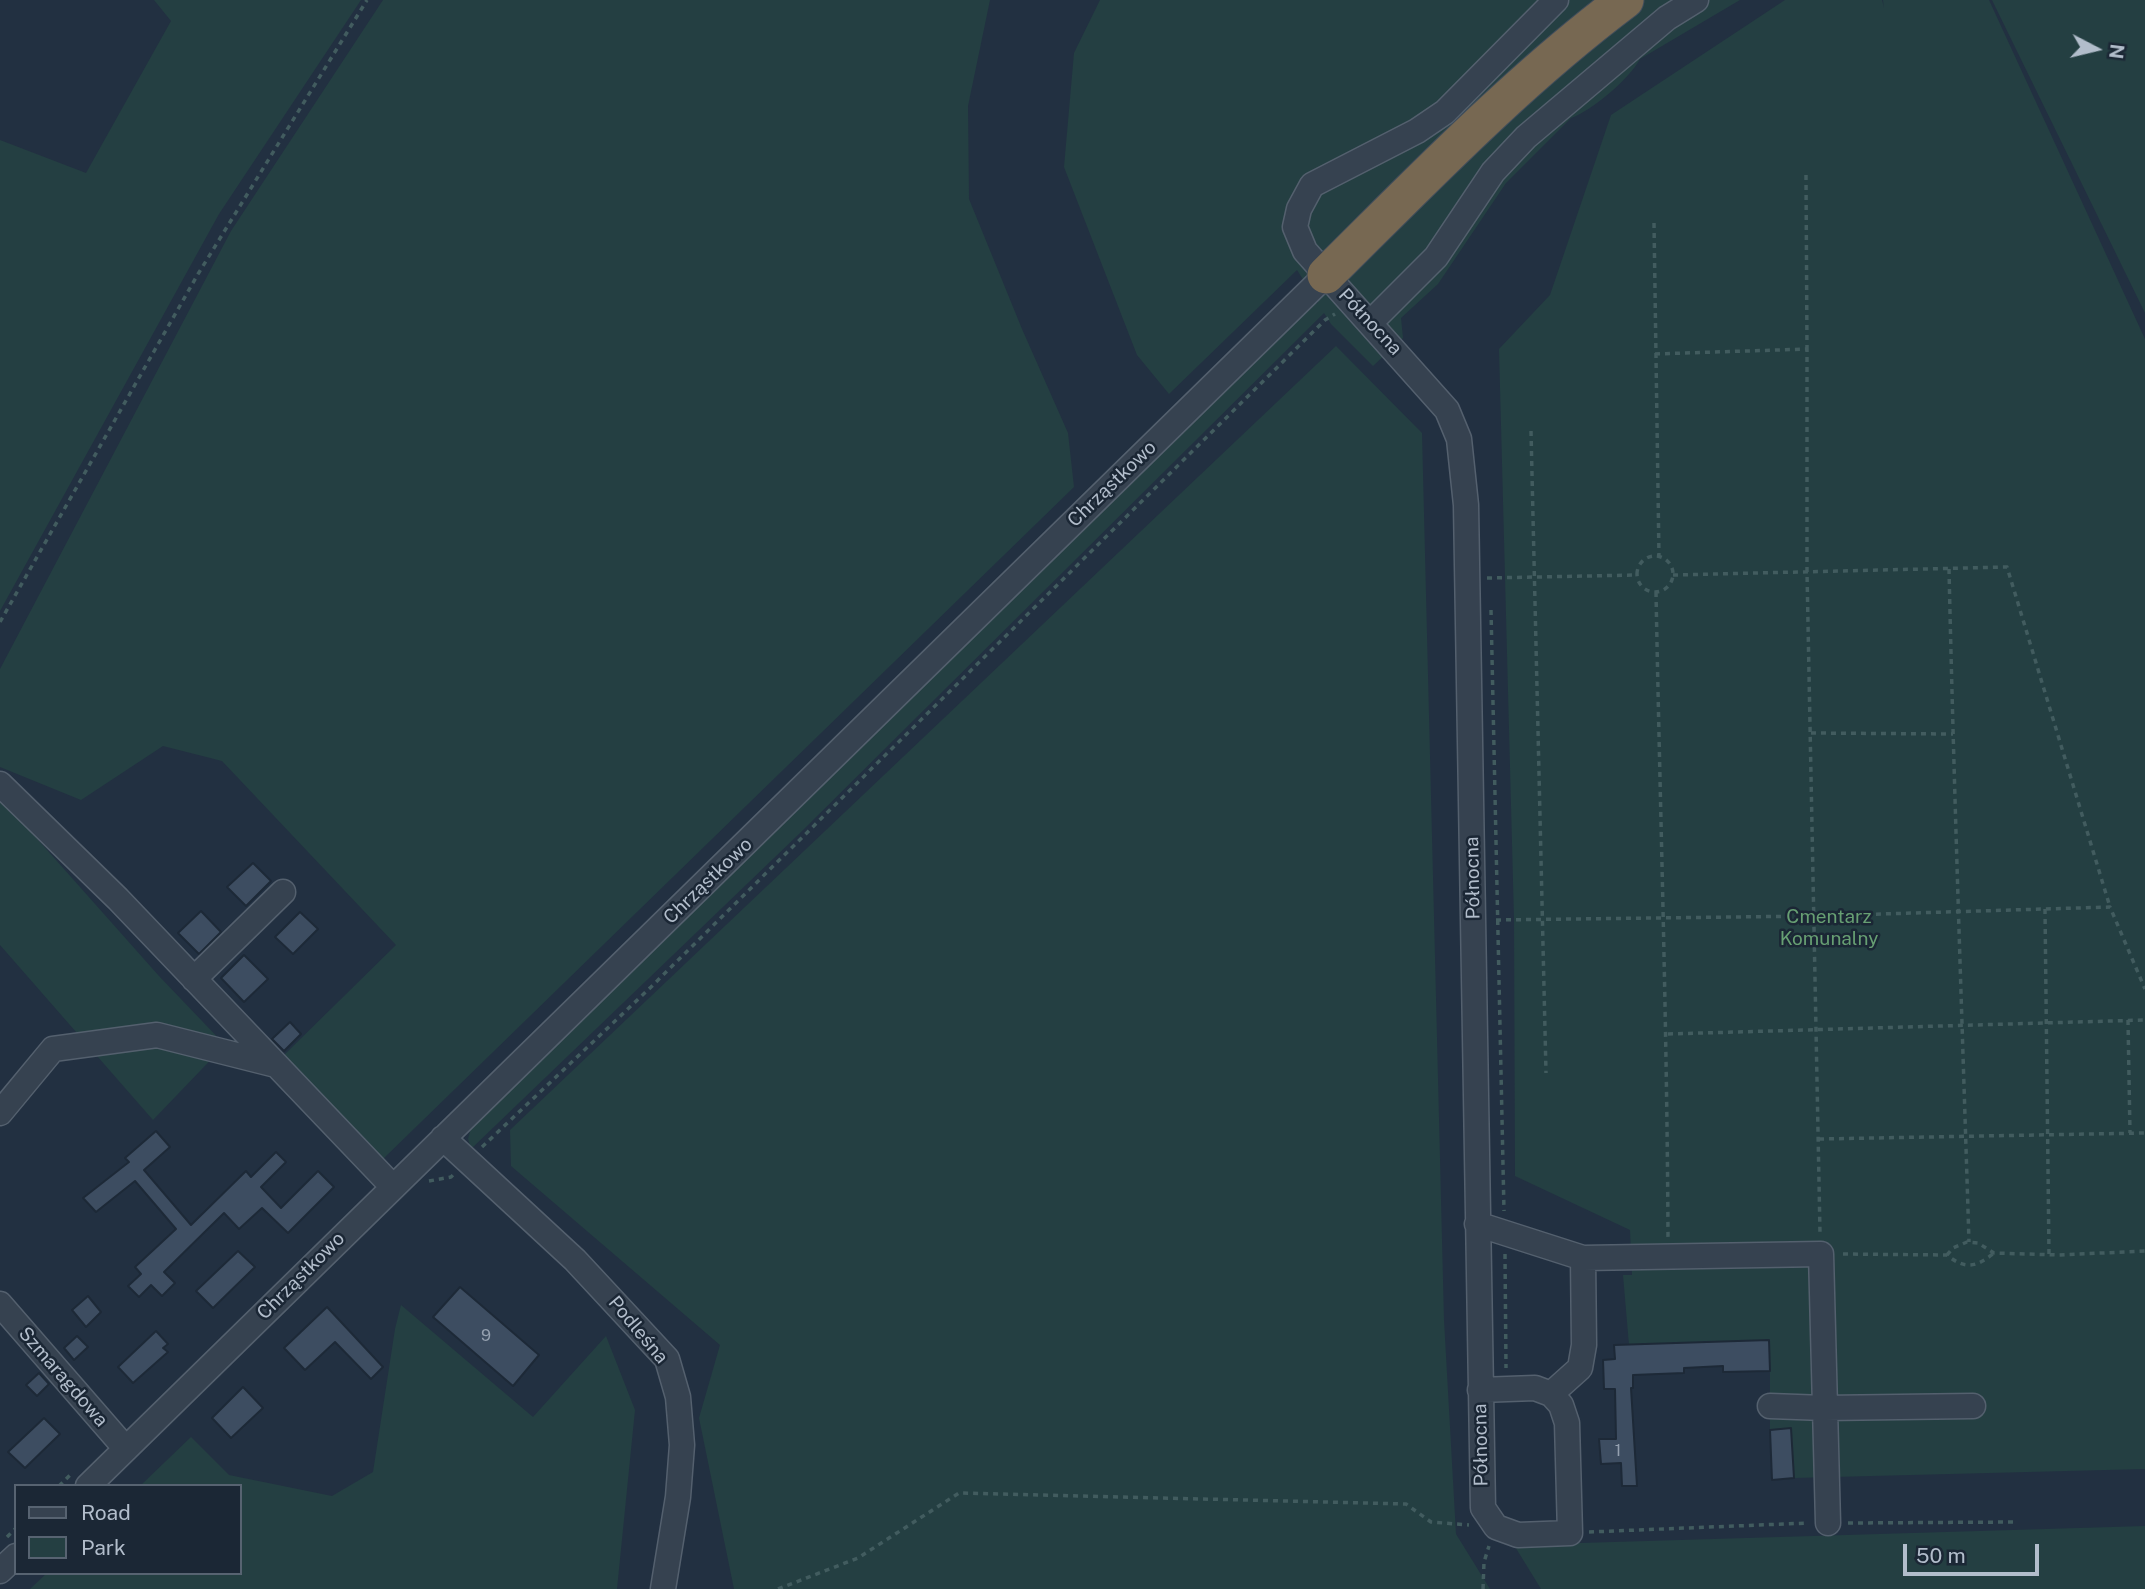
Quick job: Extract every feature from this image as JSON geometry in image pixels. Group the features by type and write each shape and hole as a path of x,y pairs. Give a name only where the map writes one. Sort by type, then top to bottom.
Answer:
{"highway":[{"path":"1326,275 1510,94 1625,0"}],"street":[{"name":"Północna","path":"1496,1527 1483,1508 1476,1224 1466,505 1459,439 1447,410 1305,251 1295,227 1299,209 1312,185 1416,131 1445,112 1556,0"},
{"path":"1371,322 1436,257 1493,172 1526,137 1667,18 1696,0"},
{"name":"Chrząstkowo","path":"90,1484 1326,275"},
{"path":"0,784 118,900 393,1187"},
{"path":"194,979 283,892"},
{"path":"0,1113 53,1049 157,1035 276,1065"},
{"name":"Podleśna","path":"443,1138 575,1260 667,1359 678,1397 682,1445 678,1497 663,1589"},
{"path":"1476,1224 1583,1258 1821,1254 1828,1523"},
{"path":"1551,1394 1580,1368 1584,1345 1583,1258"},
{"name":"Szmaragdowa","path":"0,1304 127,1449"},
{"path":"1480,1390 1535,1388 1551,1394 1562,1405 1567,1423 1570,1533 1518,1535 1496,1527"},
{"path":"1770,1406 1973,1406"},
{"path":"0,1571 14,1558"}],"path":[{"path":"0,622 198,274 367,0"},
{"path":"1806,175 1807,572 1821,1254 1947,1255 1959,1264 1967,1266 1978,1264 1994,1253"},
{"path":"1654,223 1659,557"},
{"path":"422,1183 451,1177 651,987 1325,320 1333,314 1340,314"},
{"path":"1655,354 1807,349"},
{"path":"1531,431 1546,1073"},
{"path":"1659,557 1670,563 1673,575 1666,589 1656,592 1643,588 1637,575 1637,569 1644,560 1659,557"},
{"path":"1673,575 2007,567 2110,907 2145,989"},
{"path":"1949,569 1957,912 1964,1026 1969,1242"},
{"path":"1506,578 1637,575"},
{"path":"1656,592 1661,917 1667,1034 1668,1257"},
{"path":"1811,733 1953,734"},
{"path":"1473,922 2110,907"},
{"path":"2045,909 2049,1255"},
{"path":"2128,1020 2130,1133"},
{"path":"1667,1034 2145,1020"},
{"path":"1819,1139 2145,1133"},
{"path":"1947,1255 1959,1244 1969,1242 1978,1243 1994,1253 2049,1255 2145,1251"},
{"path":"778,1589 858,1558 959,1493 1406,1504 1431,1522 1496,1527 1484,1562 1483,1589"},
{"path":"1570,1533 1828,1523 2014,1522"}],"green space":[{"path":"154,0 361,0 219,214 0,611 0,140 86,173 171,21"},
{"path":"383,0 990,0 968,106 969,199 1068,433 1074,487 383,1159 281,1058 396,945 222,761 163,746 81,800 0,767 0,669 231,231"},
{"path":"1100,0 1740,0 1640,59 1610,93 1571,118 1506,183 1438,284 1401,318 1403,338 1373,366 1331,324 1324,313 799,834 471,1149 468,1139 472,1124 1306,307 1318,303 1297,270 1169,394 1137,355 1064,167 1074,53"},
{"name":"Cmentarz Komunalny","path":"1785,0 1882,0 1884,8 1883,0 1989,0 2145,339 2145,1469 1794,1478 1791,1429 1770,1430 1770,1371 1629,1345 1623,1275 1632,1275 1630,1230 1515,1176 1514,919 1499,349 1550,295 1611,115"},
{"path":"1992,0 2145,0 2145,313"},
{"path":"1336,346 1422,433 1444,1320 1456,1534 1490,1589 734,1589 699,1418 720,1345 511,1166 510,1130"},
{"path":"0,797 159,976 225,1045 153,1120 0,945"},
{"path":"401,1305 533,1417 606,1336 635,1410 617,1589 30,1589 45,1575 242,1575 242,1484 142,1484 191,1437 229,1475 332,1496 373,1472"},
{"path":"2145,1526 2145,1589 1541,1589 1514,1545"}],"building":[{"path":"253,863 271,881 246,906 227,887"},
{"path":"201,911 221,932 199,954 178,933"},
{"path":"300,912 318,929 293,954 275,937"},
{"path":"244,955 268,979 244,1002 221,978"},
{"path":"290,1022 301,1034 284,1051 272,1039"},
{"path":"156,1131 170,1147 144,1170 191,1225 246,1171 251,1177 276,1152 286,1162 261,1187 281,1208 318,1171 334,1187 288,1233 262,1208 239,1229 224,1213 164,1272 175,1283 162,1296 151,1285 139,1297 128,1286 141,1274 135,1267 176,1229 135,1181 96,1212 83,1198 129,1162 125,1158"},
{"path":"238,1251 255,1267 213,1308 196,1291"},
{"path":"460,1287 539,1355 513,1386 433,1317"},
{"path":"88,1296 101,1312 86,1327 72,1310"},
{"path":"327,1307 383,1367 371,1379 335,1342 305,1370 284,1348"},
{"path":"156,1331 168,1344 163,1348 168,1352 133,1383 118,1367"},
{"path":"77,1336 88,1347 74,1360 64,1348"},
{"path":"1769,1340 1770,1371 1723,1372 1723,1366 1684,1368 1684,1373 1633,1375 1631,1388 1637,1486 1622,1486 1621,1463 1601,1464 1599,1439 1616,1439 1615,1389 1604,1389 1603,1360 1615,1359 1614,1345"},
{"path":"39,1373 49,1384 37,1396 26,1385"},
{"path":"243,1387 263,1408 231,1438 212,1418"},
{"path":"44,1418 60,1434 25,1468 8,1452"},
{"path":"1791,1428 1794,1478 1772,1480 1770,1430"}]}
